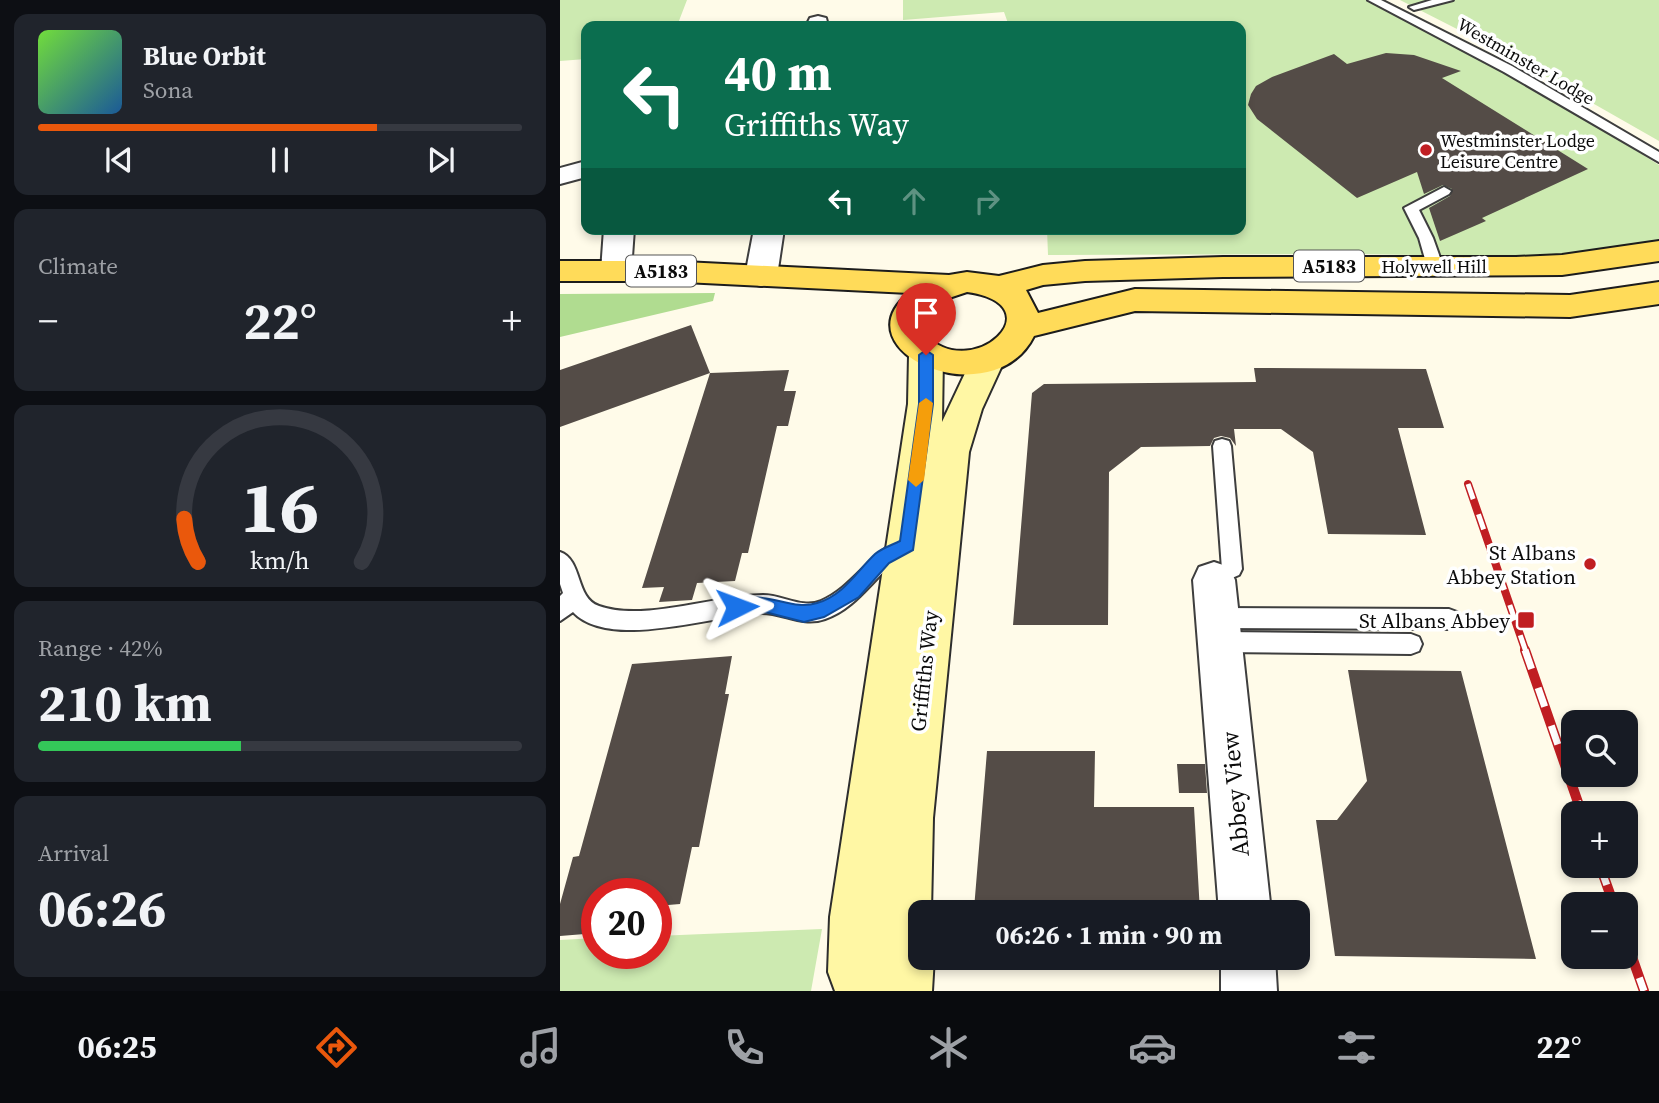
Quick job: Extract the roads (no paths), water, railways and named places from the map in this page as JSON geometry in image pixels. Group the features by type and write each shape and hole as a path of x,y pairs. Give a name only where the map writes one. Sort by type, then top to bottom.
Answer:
{"main road":[{"name":"Holywell Hill","path":"999,287 1043,275 1085,271 1516,267 1563,265 1659,251"},
{"name":"A5183","path":"560,271 761,276 947,285 978,282 999,287"},
{"name":"A5183","path":"826,279 844,293 881,307 916,340 954,363 988,359 1014,343 1024,326"},
{"name":"A5183","path":"916,340 910,313 925,296 947,285"},
{"path":"999,287 1020,302 1025,315 1024,326"},
{"name":"Holywell Hill","path":"1024,326 1048,323 1135,300 1570,306 1659,293"}],"street":[{"path":"560,176 581,170"},
{"path":"615,271 618,235"},
{"path":"761,276 768,235"},
{"name":"Griffiths Way","path":"863,991 855,972 856,917 926,404 916,340"},
{"name":"Griffiths Way","path":"904,991 908,970 903,893 908,818 950,452 964,409 988,359"},
{"name":"Abbey View","path":"1212,620 1244,900"},
{"path":"1248,970 1249,991"}],"lane":[{"name":"Westminster Lodge","path":"1373,0 1474,50 1659,158"},
{"name":"Westminster Lodge","path":"1400,0 1509,55 1659,145"},
{"path":"1414,7 1448,0"},
{"path":"1435,266 1426,238 1411,208 1444,191"},
{"path":"1212,620 1222,446"},
{"path":"560,561 566,569 567,603 591,614 627,620 765,604 804,614 824,609 853,592 883,558 907,545"},
{"path":"1212,620 1449,619"},
{"path":"1212,620 1410,644"}],"railway":[{"path":"1468,484 1526,652"},
{"path":"1525,650 1577,801"},
{"path":"1604,878 1609,892"},
{"path":"1636,969 1644,991"}],"place":[{"name":"Westminster Lodge Leisure Centre","path":"1426,150"},
{"name":"St Albans Abbey Station","path":"1590,564"},
{"name":"St Albans Abbey","path":"1526,620"}]}
